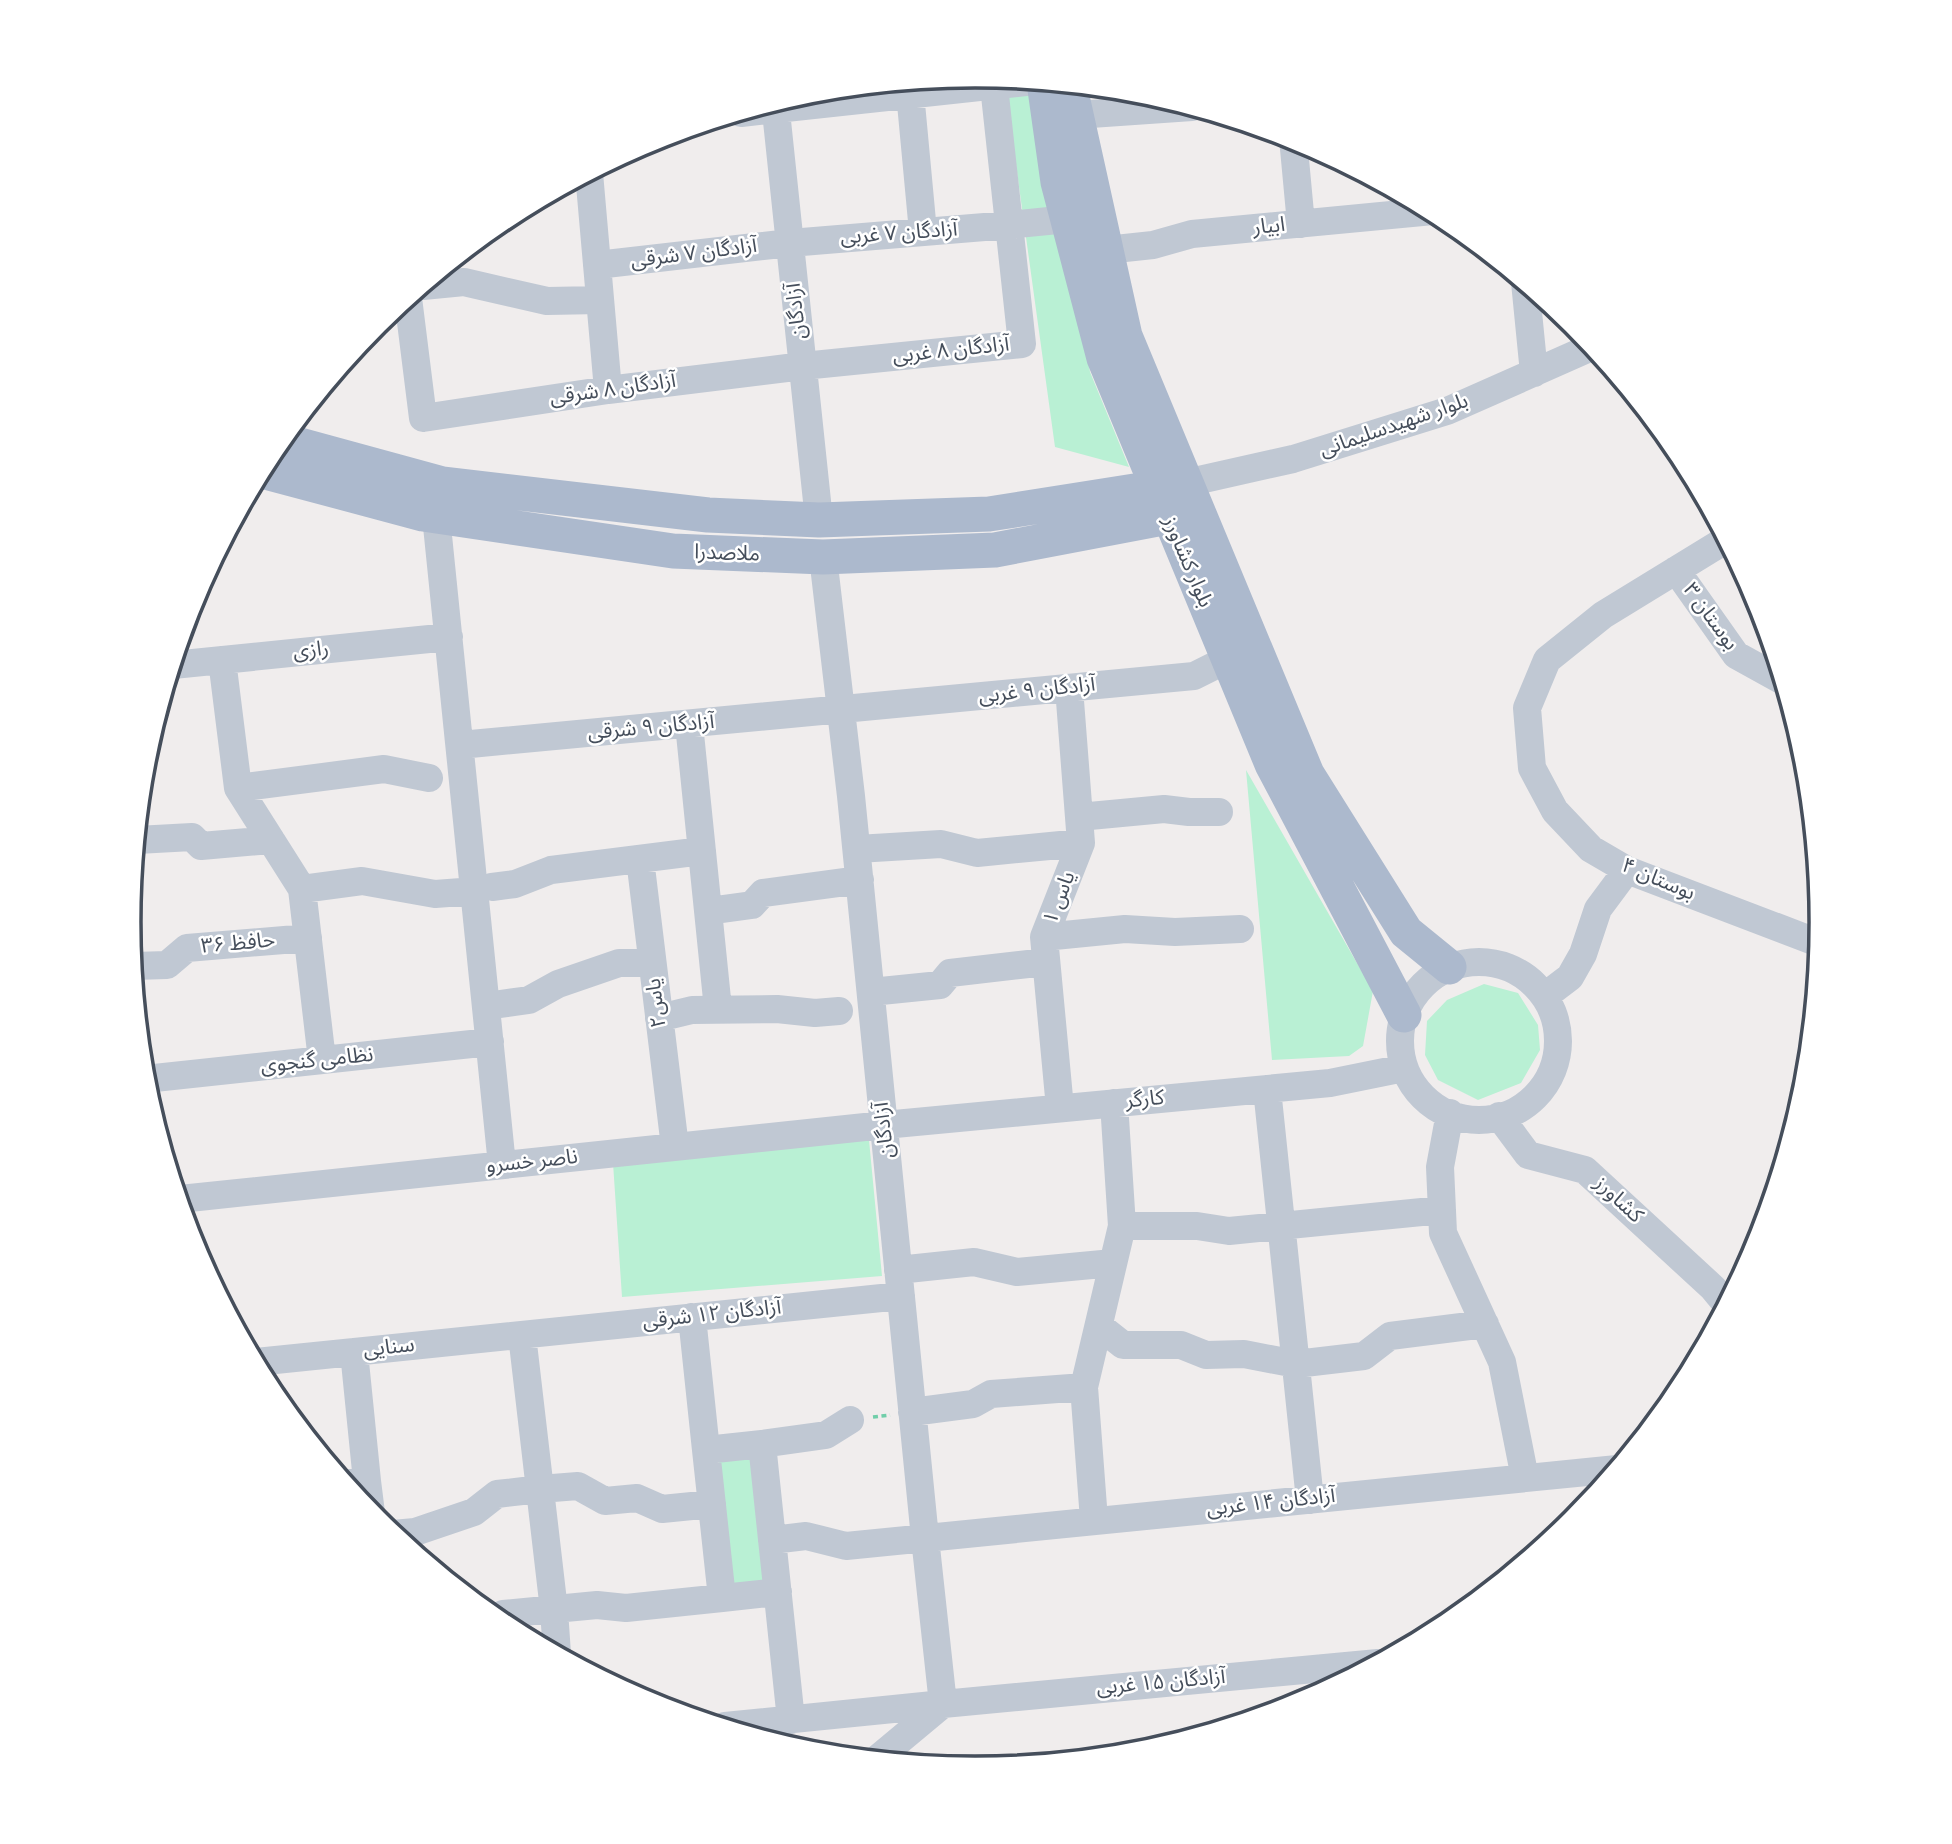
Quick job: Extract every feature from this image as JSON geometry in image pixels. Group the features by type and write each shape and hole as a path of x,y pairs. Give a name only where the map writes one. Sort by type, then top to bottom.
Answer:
{"main road":[{"name":"بلوار کشاورز","path":"1045,91 1058,182 1104,358 1177,499 1307,774 1406,932 1449,967"},
{"name":"بلوار کشاورز","path":"1074,100 1125,336 1228,659 1272,764 1404,1015"},
{"name":"ملاصدرا","path":"293,443 442,484 708,515 819,520 989,513 1177,499"},
{"name":"ملاصدرا","path":"272,474 436,516 673,551 823,557 995,550 1177,499"}],"street":[{"path":"994,88 1009,225"},
{"path":"909,90 923,232"},
{"path":"1074,100 1138,104"},
{"name":"آزادگان","path":"777,112 819,520"},
{"path":"1294,151 1301,224"},
{"path":"590,183 608,390"},
{"name":"ابیار","path":"1106,250 1153,245 1192,234 1415,213"},
{"name":"آزادگان ۷ غربی","path":"790,243 1068,219"},
{"name":"آزادگان ۸ غربی","path":"803,366 1022,344 1009,225"},
{"name":"آزادگان ۷ شرقی","path":"597,265 790,243"},
{"path":"439,284 464,282 547,301 600,300"},
{"path":"1526,295 1534,373"},
{"name":"آزادگان ۸ شرقی","path":"410,310 424,418 608,390 803,366"},
{"name":"بلوار شهیدسلیمانی","path":"1177,499 1447,411 1583,351"},
{"path":"436,516 460,745 484,889 486,1006 502,1166"},
{"path":"1676,570 1719,544"},
{"name":"آزادگان","path":"823,557 857,849 943,1704"},
{"name":"بوستان ۳","path":"1676,570 1736,655 1773,675"},
{"name":"بوستان ۴","path":"1676,570 1603,615 1546,660 1527,708 1532,768 1555,811 1591,849 1628,870 1810,940"},
{"name":"رازی","path":"183,665 449,637"},
{"name":"آزادگان ۹ غربی","path":"841,710 1194,676 1228,659"},
{"path":"222,660 238,788 302,889 322,1060"},
{"name":"یاس ۱","path":"1060,1108 1045,949 1080,830 1069,688"},
{"name":"آزادگان ۹ شرقی","path":"460,745 841,710"},
{"path":"689,724 718,1009"},
{"path":"238,788 384,769 429,778"},
{"path":"857,849 941,844 976,853 1164,809 1219,812"},
{"path":"146,840 192,837 201,846 271,840"},
{"path":"302,889 362,881 435,894 515,884 551,870 702,851"},
{"name":"یاس۲","path":"640,859 675,1147"},
{"path":"1545,996 1570,977 1583,954 1598,909 1628,870"},
{"path":"708,911 752,905 763,893 860,880"},
{"path":"871,992 940,985 950,973 1125,929 1175,932 1240,929"},
{"name":"حافظ ۳۶","path":"143,966 167,965 187,948 308,938"},
{"path":"1475,961 1502,965 1526,977 1545,996 1556,1020 1558,1047 1551,1073 1537,1095 1515,1111 1489,1119 1463,1118 1450,1113 1438,1108 1417,1091 1404,1068 1399,1041 1404,1015 1414,995 1430,979 1449,967 1475,961"},
{"path":"486,1006 530,1000 558,984 619,963 643,963"},
{"path":"659,1018 692,1010 777,1009 815,1013 839,1011"},
{"name":"نظامی گنجوی","path":"157,1078 490,1042"},
{"name":"کارگر","path":"884,1125 1330,1083 1404,1068"},
{"path":"1267,1088 1310,1500"},
{"path":"1094,1520 1084,1387 1122,1226 1114,1103"},
{"path":"1450,1113 1440,1167 1443,1233 1502,1362 1525,1478"},
{"name":"کشاورز","path":"1499,1116 1528,1155 1586,1170 1721,1297"},
{"name":"ناصر خسرو","path":"189,1198 884,1125"},
{"path":"1122,1226 1197,1226 1229,1231 1442,1210"},
{"name":"آزادگان ۱۲ شرقی","path":"522,1335 692,1317 900,1283 974,1262 1017,1272 1113,1263"},
{"path":"692,1317 722,1598"},
{"path":"1098,1326 1123,1345 1181,1345 1206,1355 1244,1354 1296,1364 1364,1356 1390,1336 1485,1324"},
{"path":"522,1335 556,1643"},
{"name":"سنایی","path":"267,1361 522,1335"},
{"path":"354,1352 357,1481"},
{"path":"912,1412 973,1404 991,1394 1084,1387"},
{"path":"706,1450 826,1435 850,1420"},
{"path":"762,1444 791,1720"},
{"name":"آزادگان ۱۴ غربی","path":"772,1540 806,1536 846,1546 1604,1470"},
{"path":"408,1532 474,1512 497,1494 540,1489 578,1486 605,1501 637,1498 662,1509 712,1504"},
{"path":"509,1614 597,1605 626,1608 778,1592"},
{"name":"آزادگان ۱۵ غربی","path":"749,1724 1356,1664"},
{"path":"886,1751 943,1704"}],"path":[{"path":"850,1420 912,1412"}],"green space":[{"path":"1005,89 1045,91 1090,372 1129,467 1055,447"},
{"path":"1246,770 1373,991 1363,1046 1349,1056 1272,1060"},
{"path":"1484,984 1518,993 1538,1025 1540,1050 1521,1083 1478,1100 1438,1080 1425,1055 1427,1021 1447,1000"},
{"path":"869,1140 882,1276 622,1297 613,1163"},
{"path":"752,1457 766,1582 733,1586 719,1461"}]}
